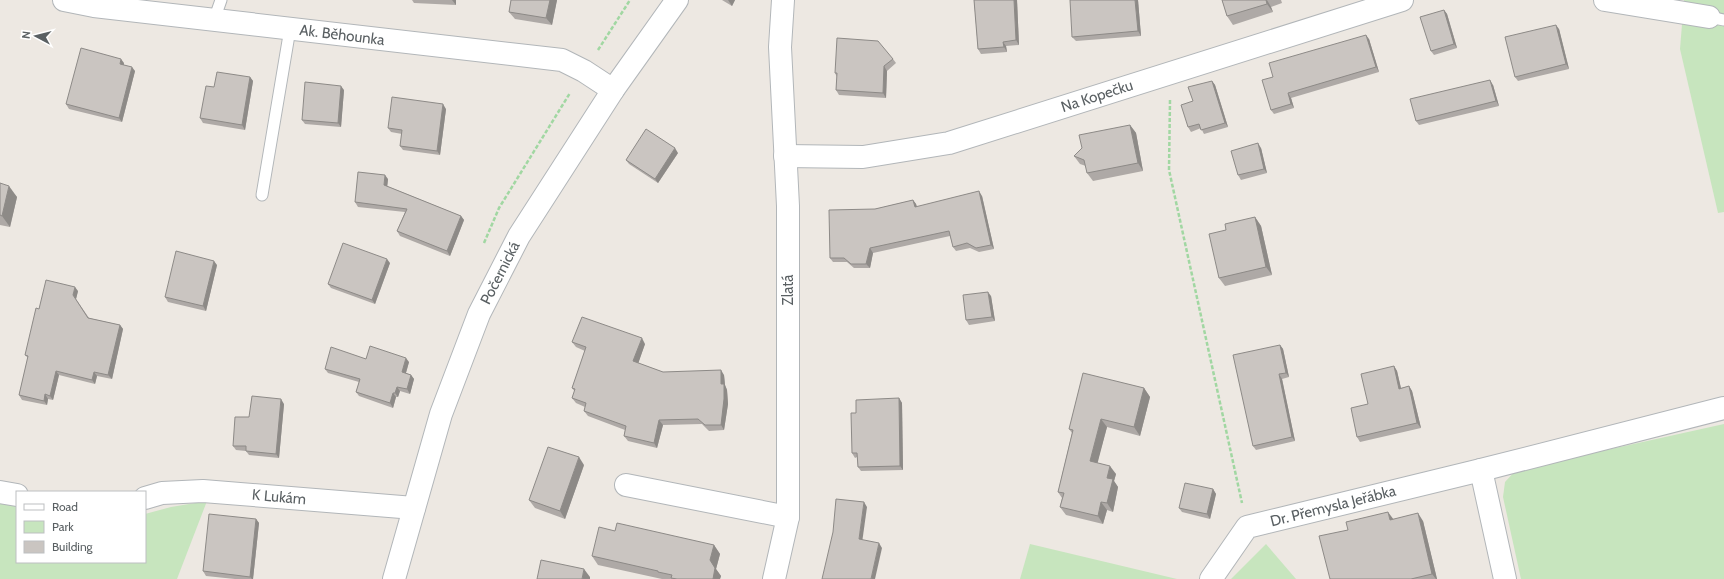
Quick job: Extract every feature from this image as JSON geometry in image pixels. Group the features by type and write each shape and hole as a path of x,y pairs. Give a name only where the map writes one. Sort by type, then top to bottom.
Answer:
{"street":[{"name":"Ak. Běhounka","path":"64,0 94,6 218,10 290,29 562,60 584,71 613,90"},
{"name":"Počernická","path":"394,579 441,414 479,314 519,236 613,90 677,0"},
{"name":"Zlatá","path":"774,579 788,517 788,214 780,47 783,0"},
{"name":"Na Kopečku","path":"785,156 863,157 950,143 1402,0"},
{"path":"1605,0 1716,18"},
{"name":"Dr. Přemysla Jeřábka","path":"1247,527 1481,470 1724,408"},
{"path":"1481,470 1505,579"},
{"path":"626,485 788,517"},
{"name":"K Lukám","path":"146,498 162,493 203,491 414,508"},
{"path":"0,492 16,495"},
{"path":"1210,579 1247,527"}],"lane":[{"path":"262,195 290,29"}],"path":[{"path":"1171,73 1169,170 1247,527"}],"green space":[{"path":"1684,0 1724,0 1724,212 1718,213 1680,49"},
{"path":"1724,424 1724,579 1521,579 1503,497 1505,482 1516,470"},
{"path":"207,501 177,579 0,579 0,502 16,506 16,563 146,563 146,514 171,507"},
{"path":"1030,544 1177,579 1020,579"},
{"path":"1266,544 1296,579 1231,579"}],"building":[{"path":"511,0 550,0 546,18 509,12"},
{"path":"974,0 1014,0 1016,40 1003,42 1004,47 978,49"},
{"path":"1070,0 1135,0 1138,31 1072,37"},
{"path":"1222,0 1266,0 1267,4 1227,16"},
{"path":"1444,10 1454,44 1431,51 1420,17"},
{"path":"1556,25 1566,64 1515,77 1505,37"},
{"path":"1366,35 1376,67 1288,93 1291,104 1271,110 1262,80 1273,77 1269,63"},
{"path":"837,38 878,41 893,59 884,66 883,93 836,90 837,73 835,73"},
{"path":"81,48 121,59 120,64 132,67 119,118 66,104"},
{"path":"217,72 250,77 242,125 200,118 206,86 214,87"},
{"path":"1490,80 1496,101 1416,121 1410,99"},
{"path":"1212,81 1225,123 1201,130 1199,124 1188,127 1181,105 1193,101 1188,87"},
{"path":"305,82 341,86 338,123 302,120"},
{"path":"392,97 443,104 437,151 400,146 402,130 388,128"},
{"path":"1130,125 1138,163 1087,173 1084,160 1074,156 1082,148 1079,135"},
{"path":"646,129 675,148 655,179 626,160"},
{"path":"1258,143 1264,169 1238,175 1231,151"},
{"path":"358,172 385,175 384,185 461,216 447,251 397,231 407,209 355,202"},
{"path":"0,183 9,186 2,216 0,215"},
{"path":"979,191 991,245 976,248 967,243 953,247 949,231 870,248 866,264 851,264 844,258 830,258 829,210 875,209 913,200 915,207"},
{"path":"1255,217 1266,267 1219,278 1209,234 1226,230 1225,224"},
{"path":"343,243 387,259 372,300 328,284"},
{"path":"176,251 214,261 203,306 165,297"},
{"path":"46,280 75,287 73,295 88,318 120,325 108,375 94,372 92,380 56,371 50,396 45,394 44,401 19,395 28,356 25,355 36,308 39,309"},
{"path":"988,292 992,317 966,320 963,295"},
{"path":"582,317 642,338 633,361 663,372 721,370 721,384 724,384 724,399 721,425 705,425 698,419 659,420 654,443 624,436 626,426 584,411 586,403 572,398 575,389 572,388 586,347 572,342"},
{"path":"1280,345 1286,373 1279,374 1292,437 1253,446 1233,355"},
{"path":"370,346 406,358 402,372 411,375 407,389 397,387 395,393 393,393 390,403 356,392 360,379 325,369 331,347 366,359"},
{"path":"1394,366 1399,389 1409,386 1417,423 1357,437 1351,408 1368,404 1361,374"},
{"path":"1083,373 1144,388 1134,427 1101,419 1090,461 1110,466 1107,478 1113,479 1107,503 1101,502 1098,516 1060,507 1064,493 1058,492 1073,430 1069,429"},
{"path":"252,396 281,399 276,454 246,451 246,446 233,446 235,417 249,417"},
{"path":"899,398 900,466 858,467 857,453 852,453 851,413 856,413 856,400"},
{"path":"548,447 579,457 560,511 529,500"},
{"path":"1185,483 1213,489 1207,514 1179,508"},
{"path":"836,499 864,502 859,539 879,543 871,579 822,579 833,532"},
{"path":"1388,512 1390,520 1418,513 1432,574 1411,579 1330,579 1319,536 1348,530 1346,522"},
{"path":"209,514 256,519 250,577 203,571"},
{"path":"617,523 714,545 710,560 715,568 713,579 671,578 672,575 658,571 592,556 599,527 615,531"},
{"path":"541,560 584,569 582,579 537,579"}]}
